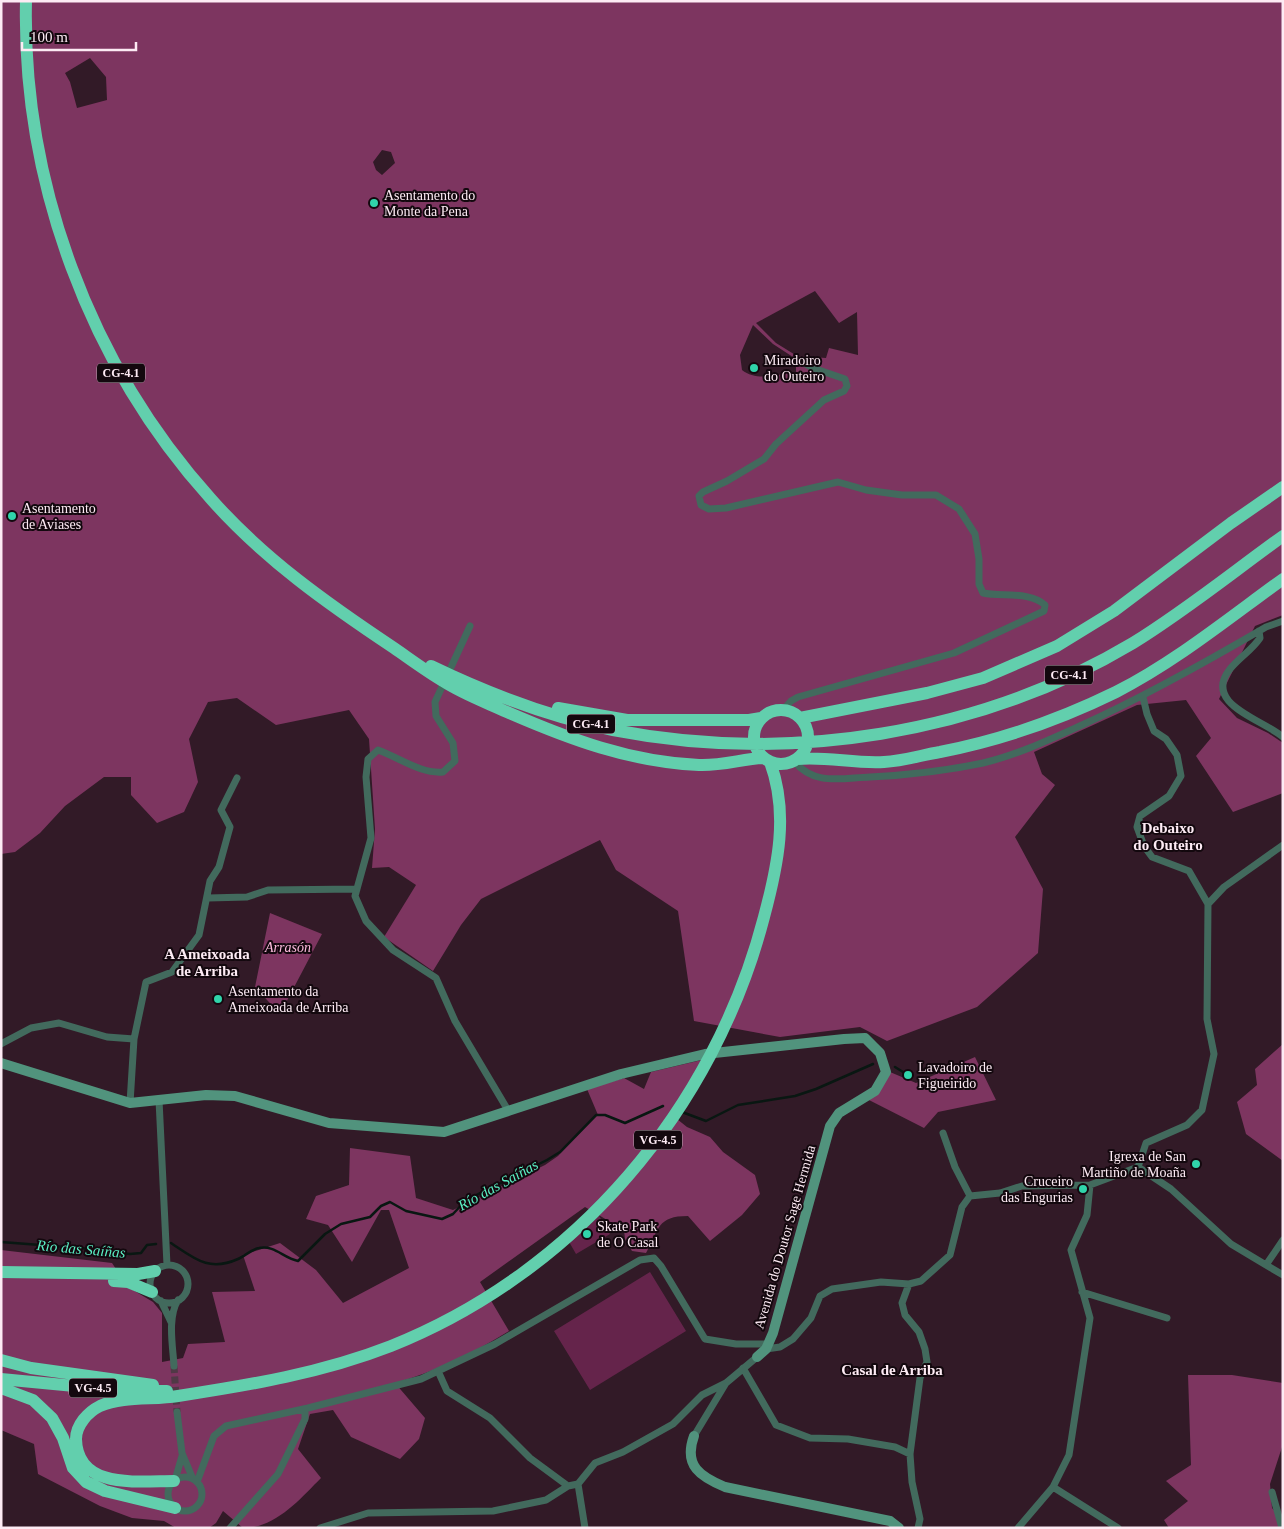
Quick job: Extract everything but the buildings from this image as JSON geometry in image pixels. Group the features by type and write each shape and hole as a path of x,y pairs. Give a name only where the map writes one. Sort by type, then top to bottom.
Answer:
{"highway":[{"name":"CG-4.1","path":"26,1 29,94 41,164 60,238 92,317 128,387 173,454 211,500 264,552 326,603 390,646 497,696 542,712 611,730 678,740 739,744 824,741 893,732 952,718 1007,701 1054,682 1132,643 1185,608 1283,536"},
{"path":"451,675 558,708 627,720 749,720 783,710 800,718 928,693 983,678 1057,646 1114,611 1231,523 1283,487"},
{"path":"390,646 444,682 567,738 633,757 699,765 767,760 792,761 821,757 853,762 885,762 987,743 1052,720 1117,691 1189,647 1283,579"},
{"path":"761,718 754,731 754,738 758,752 767,760 780,794"},
{"path":"780,794 792,761 803,752 808,734 800,718"},
{"name":"VG-4.5","path":"1,1379 127,1392 222,1389 274,1380 351,1361 392,1346 458,1315 553,1251 612,1195 664,1132 692,1090 727,1023 743,988 769,900 781,833 780,794"},
{"path":"1,1272 138,1274 155,1271"},
{"path":"1,1279 120,1281 137,1284 156,1296"},
{"path":"1,1360 31,1368 185,1391"},
{"path":"1,1388 33,1400 52,1418 63,1438 73,1468 86,1482 96,1488 175,1508"},
{"path":"175,1481 117,1480 99,1476 86,1467 77,1450 76,1433 84,1418 95,1408 110,1402 157,1400 222,1389"}],"street":[{"path":"783,710 790,701 798,697 954,653 1044,611 1045,605 1040,601 1012,595 983,593 979,584 979,559 974,534 959,509 936,495 893,494 866,490 838,482 726,508 709,509 701,505 699,496 703,492 727,481 764,459 776,444 824,400 844,391 848,386 845,379 813,368 796,359"},
{"path":"792,761 803,772 819,778 925,774 985,762 1047,741 1144,697 1259,631 1283,622"},
{"path":"1,1063 130,1103 206,1095 235,1096 329,1123 444,1132 508,1112 455,1021 436,978 393,950 366,921 355,896 371,838 366,777 368,759 378,750 401,759 429,774 443,772 455,761 453,743 436,716 435,702 470,626"},
{"path":"1259,631 1260,638 1230,670 1222,683 1223,696 1231,704 1283,737"},
{"path":"1138,1167 1146,1143 1187,1125 1203,1111 1209,1089 1214,1054 1207,1019 1208,904 1189,871 1152,858 1144,846 1137,827 1140,816 1169,796 1181,776 1177,755 1166,739 1154,731 1144,697"},
{"path":"130,1103 134,1039 146,982 172,972 199,935 210,882 219,867 230,826 221,810 237,778"},
{"path":"1208,904 1224,887 1283,845"},
{"path":"208,898 247,897 268,890 357,889"},
{"path":"1,1044 31,1028 59,1023 107,1037 134,1039"},
{"name":"Avenida do Doutor Sage Hermida","path":"508,1112 621,1074 705,1054 865,1038 880,1053 886,1072 875,1091 839,1113 830,1126 773,1333 767,1346 726,1383 694,1436 691,1452 697,1471 704,1478 725,1487 890,1521 899,1528"},
{"path":"159,1100 167,1265"},
{"path":"943,1133 954,1167 970,1196"},
{"path":"195,1481 214,1436 226,1426 305,1409 421,1379 495,1344 640,1260 654,1258 706,1340 780,1347 793,1339 811,1318 820,1296 832,1289 881,1282 909,1284 921,1282 950,1255 962,1206 970,1196 1000,1193 1022,1186 1090,1185 1138,1167"},
{"path":"1138,1167 1171,1189 1231,1244 1283,1275"},
{"path":"1018,1528 1052,1488 1069,1455 1090,1318 1071,1250 1087,1215 1090,1185"},
{"path":"1266,1265 1283,1240"},
{"path":"172,1328 165,1307 156,1296 150,1281 155,1271 167,1265 179,1268 187,1278 186,1291 178,1300 173,1315 174,1366"},
{"path":"909,1284 902,1303 905,1315 919,1332 927,1362 920,1378 910,1454 912,1482 920,1520 918,1528"},
{"path":"1082,1292 1167,1318"},
{"path":"156,1296 169,1302 178,1300"},
{"path":"743,1368 776,1425 810,1438 848,1439 895,1447 910,1454"},
{"path":"438,1371 447,1391 490,1418 530,1458 568,1486"},
{"path":"320,1528 368,1513 493,1512 546,1500 568,1486 578,1484 595,1463 623,1452 673,1424 702,1395 726,1383"},
{"path":"230,1528 278,1474 305,1419 305,1409"},
{"path":"177,1412 182,1453 188,1472 202,1492 200,1503 191,1510 186,1511 175,1508 168,1494 175,1481 182,1453"},
{"path":"175,1481 184,1477 195,1481"},
{"path":"578,1484 585,1528"},
{"path":"1052,1488 1118,1528"},
{"path":"1272,1492 1282,1528"}],"shaded area":[{"name":"Skate Park de O Casal","path":"598,1214 610,1234 576,1254 564,1233"},
{"path":"650,1272 686,1331 590,1390 554,1331"}],"green space":[{"path":"1,1 1283,1 1283,615 1255,626 1219,699 1237,718 1268,733 1283,743 1283,793 1233,812 1196,756 1211,738 1186,700 1137,705 1034,752 1042,774 1055,785 1015,837 1043,889 1038,953 977,1007 887,1041 860,1027 780,1037 694,1021 678,911 616,870 600,840 481,899 461,925 433,971 384,937 416,885 389,867 372,868 375,829 369,739 349,710 276,725 237,698 208,702 189,739 198,782 184,812 157,823 131,795 131,777 104,777 65,806 40,833 15,852 1,854","holes":["90,58 106,77 107,100 77,108 70,82 65,73","382,150 391,152 395,163 382,175 376,170 373,162","815,291 839,323 857,312 858,355 829,348 826,358 797,356 776,343 756,323","753,325 773,344 796,359 796,372 754,376 742,370 740,355"]},
{"name":"Arrasón","path":"270,913 322,934 280,1014 255,987"},
{"path":"1283,1044 1283,1161 1246,1134 1237,1102 1257,1085 1255,1069"},
{"path":"975,1057 996,1100 938,1112 924,1128 867,1099 890,1072 916,1083"},
{"path":"706,1059 672,1115 687,1127 710,1137 723,1152 755,1175 760,1194 742,1215 710,1241 688,1216 670,1218 660,1226 646,1253 632,1251 625,1239 624,1230 585,1207 480,1282 509,1331 454,1361 395,1383 425,1418 419,1439 400,1459 351,1437 333,1410 310,1414 298,1449 321,1478 296,1503 277,1518 255,1527 243,1528 223,1511 216,1523 209,1528 176,1528 164,1521 132,1518 100,1506 38,1474 34,1444 1,1430 1,1250 112,1263 128,1287 153,1302 162,1313 162,1362 183,1358 188,1344 225,1342 212,1292 255,1291 243,1255 280,1243 316,1270 343,1303 409,1268 389,1210 381,1210 352,1262 328,1225 306,1219 316,1196 349,1185 350,1148 410,1156 416,1198 453,1210 545,1165 558,1156 598,1115 587,1089 624,1078 644,1089 651,1072"},
{"path":"1188,1375 1232,1375 1283,1383 1283,1444 1270,1484 1272,1508 1283,1520 1283,1528 1169,1528 1164,1520 1188,1501 1166,1481 1191,1465"}],"waterway":[{"name":"Río das Saíñas","path":"682,1112 706,1121 738,1105 795,1096 816,1089 873,1064"},
{"name":"Río das Saíñas","path":"895,1067 903,1072"},
{"name":"Río das Saíñas","path":"171,1243 195,1259 210,1264 228,1263 251,1251 265,1248 270,1248 298,1261 325,1234 341,1224 370,1217 381,1206 390,1202 406,1211 442,1219 453,1214 466,1200 560,1152 596,1115 605,1115 625,1123 663,1106"},
{"name":"Río das Saíñas","path":"1,1242 130,1254 141,1253 147,1245 156,1244"}],"tunnel":[{"path":"174,1366 177,1412"}],"place":[{"name":"Asentamento do Monte da Pena","path":"374,203"},
{"name":"Miradoiro do Outeiro","path":"754,368"},
{"name":"Asentamento de Aviases","path":"12,516"},
{"name":"Asentamento da Ameixoada de Arriba","path":"218,999"},
{"name":"Lavadoiro de Figueirido","path":"908,1075"},
{"name":"Igrexa de San Martiño de Moaña","path":"1196,1164"},
{"name":"Cruceiro das Engurias","path":"1083,1189"},
{"name":"Skate Park de O Casal","path":"587,1234"}],"district":[{"name":"Debaixo do Outeiro","path":"1168,836"},
{"name":"A Ameixoada de Arriba","path":"207,962"},
{"name":"Casal de Arriba","path":"892,1370"}]}
